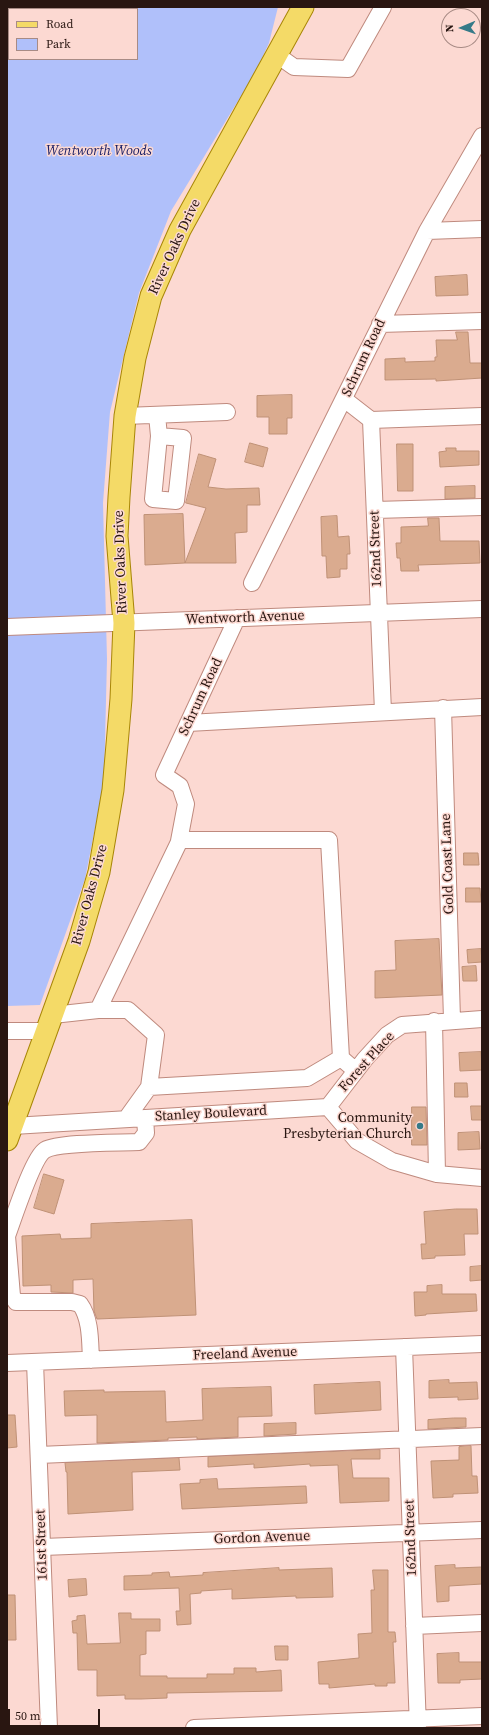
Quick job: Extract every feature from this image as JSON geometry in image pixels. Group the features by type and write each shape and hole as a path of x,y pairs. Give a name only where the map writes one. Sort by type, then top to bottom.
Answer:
{"main road":[{"name":"River Oaks Drive","path":"10,1133 79,941 99,872 114,784 121,699 124,623 117,536 125,416 135,358 151,296 180,230 303,7"}],"street":[{"path":"277,55 294,67 348,69 384,7"},
{"name":"Schrum Road","path":"252,583 427,231 482,136"},
{"path":"427,231 482,229"},
{"path":"380,324 482,321"},
{"path":"344,399 371,420 482,416"},
{"path":"125,416 227,412"},
{"path":"157,415 159,436 152,499 176,501 183,438 159,436"},
{"name":"162nd Street","path":"371,420 383,712"},
{"path":"375,510 482,507"},
{"name":"Wentworth Avenue","path":"7,627 482,609"},
{"name":"Schrum Road","path":"179,841 186,804 180,786 164,775 237,618"},
{"path":"188,723 482,707"},
{"name":"Gold Coast Lane","path":"443,708 452,1020"},
{"path":"98,1010 179,841 329,840 341,1058 356,1071"},
{"path":"7,1031 50,1023 98,1010 128,1010 156,1036 149,1087 126,1119"},
{"name":"Forest Place","path":"328,1107 387,1035 402,1024 482,1019"},
{"path":"434,1021 437,1174"},
{"path":"149,1087 307,1078 341,1058"},
{"path":"328,1107 357,1141 392,1161 437,1174 482,1178"},
{"name":"Stanley Boulevard","path":"10,1133 126,1119 328,1107"},
{"path":"91,1360 88,1321 86,1311 80,1304 72,1302 26,1304 16,1302 12,1296 7,1236 34,1165 44,1151 58,1146 139,1142 146,1133 145,1118"},
{"name":"Freeland Avenue","path":"7,1363 482,1344"},
{"name":"162nd Street","path":"404,1347 418,1723"},
{"name":"161st Street","path":"35,1362 49,1728"},
{"path":"39,1455 482,1436"},
{"name":"Gordon Avenue","path":"42,1547 482,1530"},
{"path":"414,1626 482,1623"},
{"path":"194,1728 418,1723 482,1716"}],"green space":[{"name":"Wentworth Woods","path":"7,7 278,7 269,43 255,73 171,211 139,293 110,412 103,503 107,659 104,783 85,879 40,1005 7,1006"}],"building":[{"path":"467,275 468,295 436,296 435,277"},
{"path":"456,332 468,332 470,363 482,363 482,378 436,381 436,379 385,380 385,359 405,358 405,362 435,361 435,357 437,357 436,340 457,340"},
{"path":"292,395 292,418 287,418 287,434 269,434 269,417 257,417 257,396"},
{"path":"250,443 268,448 263,467 245,462"},
{"path":"397,444 413,444 413,491 398,491"},
{"path":"446,448 456,448 456,451 479,451 479,465 440,467 439,452 446,451"},
{"path":"199,454 216,459 208,487 226,489 259,488 260,505 247,505 247,532 235,533 236,563 185,563 206,508 186,503"},
{"path":"475,486 475,498 445,499 445,487"},
{"path":"183,514 185,563 145,565 144,515"},
{"path":"337,516 338,537 349,536 350,554 347,554 347,569 340,569 340,577 327,578 326,556 322,556 321,517"},
{"path":"428,518 439,518 440,541 479,541 480,563 418,565 419,571 401,571 400,558 397,558 396,543 401,543 401,527 428,526"},
{"path":"464,853 478,853 479,865 464,865"},
{"path":"466,888 480,888 481,902 466,902"},
{"path":"439,939 442,995 375,998 375,971 396,970 395,941"},
{"path":"481,949 482,962 468,963 467,950"},
{"path":"476,966 477,981 463,981 462,967"},
{"path":"481,1052 482,1070 460,1071 459,1053"},
{"path":"455,1083 467,1083 468,1097 455,1097"},
{"path":"471,1106 482,1106 482,1120 472,1120"},
{"name":"Community Presbyterian Church","path":"412,1107 426,1107 427,1145 412,1145"},
{"path":"479,1132 480,1149 458,1150 458,1133"},
{"path":"44,1174 64,1180 54,1214 34,1208"},
{"path":"477,1209 478,1234 464,1234 465,1255 435,1256 435,1258 422,1259 421,1244 426,1244 424,1212"},
{"path":"192,1220 196,1315 97,1319 94,1311 93,1279 73,1280 73,1293 51,1292 51,1285 23,1286 22,1236 60,1234 61,1239 91,1238 91,1224"},
{"path":"482,1266 482,1280 470,1281 470,1267"},
{"path":"442,1285 442,1294 476,1294 477,1311 415,1316 414,1292 427,1292 427,1286"},
{"path":"449,1380 449,1383 477,1382 478,1399 458,1400 458,1397 429,1398 429,1381"},
{"path":"380,1382 381,1410 315,1414 314,1385"},
{"path":"271,1387 272,1416 238,1417 238,1437 197,1439 197,1437 168,1438 168,1440 97,1443 97,1415 65,1416 64,1391 165,1391 166,1422 203,1420 202,1389"},
{"path":"7,1415 15,1415 17,1447 7,1448"},
{"path":"466,1418 466,1427 428,1429 428,1420"},
{"path":"296,1423 296,1434 264,1436 264,1424"},
{"path":"471,1446 472,1476 477,1476 478,1493 453,1494 453,1497 433,1498 431,1461 459,1460 459,1447"},
{"path":"380,1450 380,1459 351,1459 353,1478 389,1478 389,1501 340,1503 338,1465 310,1466 310,1464 254,1468 254,1464 208,1467 208,1457"},
{"path":"179,1458 180,1470 132,1472 133,1510 68,1514 67,1472 65,1463"},
{"path":"217,1479 218,1489 306,1486 307,1503 182,1509 180,1484 200,1483 200,1480"},
{"path":"455,1565 455,1568 482,1567 482,1584 449,1586 449,1601 437,1602 435,1566"},
{"path":"279,1568 279,1570 332,1568 333,1597 296,1598 296,1596 232,1599 232,1589 201,1591 201,1593 190,1594 191,1624 177,1625 176,1611 180,1611 179,1588 124,1590 124,1576 152,1575 152,1573 169,1572 170,1577 203,1575 203,1573"},
{"path":"373,1570 388,1570 388,1632 395,1632 396,1642 393,1642 395,1683 387,1683 387,1686 375,1686 375,1684 329,1688 329,1684 319,1684 318,1662 359,1658 358,1634 372,1633 371,1590 374,1590"},
{"path":"86,1579 87,1595 69,1597 68,1580"},
{"path":"7,1595 15,1595 16,1640 7,1640"},
{"path":"119,1613 131,1613 131,1619 160,1619 160,1631 146,1631 146,1654 140,1655 140,1676 207,1678 207,1674 234,1674 234,1668 256,1668 256,1672 281,1670 282,1691 167,1693 167,1698 141,1699 125,1699 125,1695 97,1696 97,1670 78,1670 77,1633 73,1633 72,1621 77,1620 77,1616 85,1615 87,1644 120,1643"},
{"path":"275,1646 288,1646 288,1660 276,1660"},
{"path":"459,1653 459,1662 482,1662 482,1679 460,1680 460,1683 438,1683 437,1654"}],"place":[{"name":"Community Presbyterian Church","path":"420,1126"}]}
